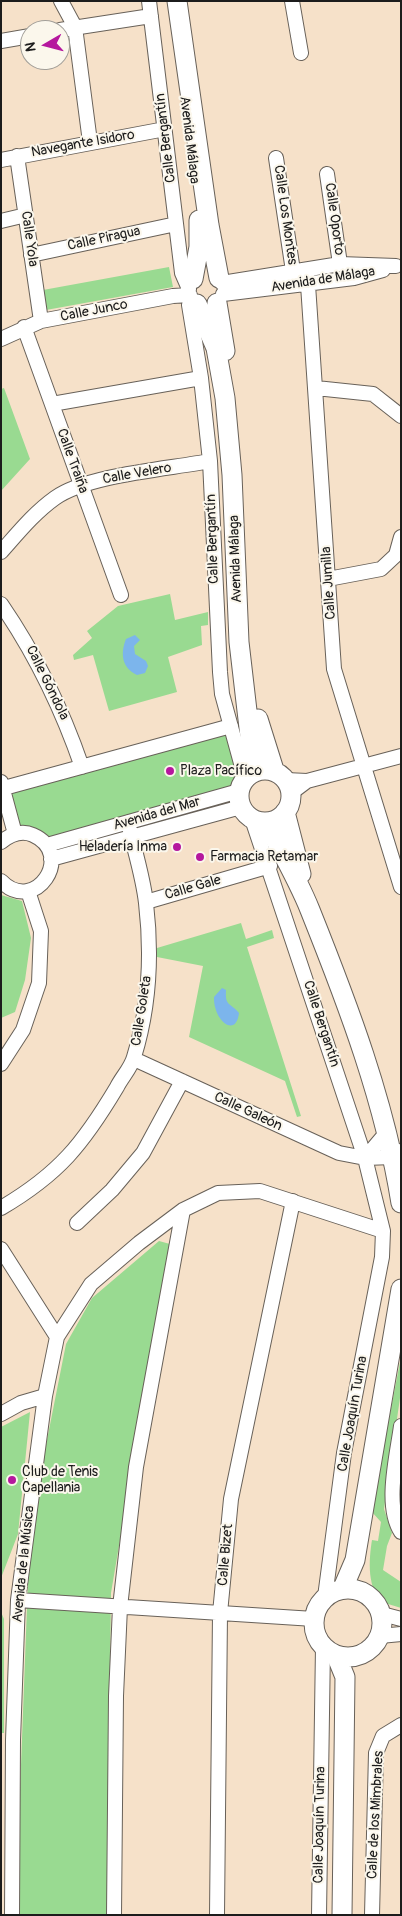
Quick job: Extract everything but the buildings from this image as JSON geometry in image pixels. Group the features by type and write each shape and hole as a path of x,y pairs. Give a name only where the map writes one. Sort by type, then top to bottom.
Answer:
{"street":[{"path":"61,1 75,27 90,142"},
{"name":"Calle Bergantín","path":"149,1 182,273 192,293 189,305 210,461 220,672 231,726 250,798 270,866 365,1158 383,1231"},
{"name":"Avenida Málaga","path":"171,1 199,217 199,247 192,293"},
{"name":"Avenida Málaga","path":"177,1 220,289 221,352 231,457 239,642 250,798 309,909"},
{"path":"292,1 301,53"},
{"path":"70,28 151,16"},
{"path":"1,41 20,38"},
{"name":"Navegante Isidoro","path":"1,160 90,142 165,130"},
{"name":"Calle Yola","path":"17,156 42,321"},
{"name":"Calle Los Montes","path":"276,158 300,271"},
{"name":"Calle Oporto","path":"327,174 340,264"},
{"path":"1,221 26,215"},
{"name":"Calle Piragua","path":"31,255 176,224"},
{"name":"Avenida de Málaga","path":"220,289 340,264 399,266"},
{"name":"Avenida de Málaga","path":"220,289 308,284 354,278 399,266"},
{"name":"Calle Jumilla","path":"300,271 308,284 334,669 401,887"},
{"path":"203,273 214,274 220,289 206,307 192,293 203,273"},
{"path":"192,293 221,352"},
{"name":"Calle Junco","path":"1,338 42,321 192,293"},
{"name":"Calle Traiña","path":"24,327 121,595"},
{"name":"Avenida Málaga","path":"221,352 240,500 245,637 249,670 260,730 284,781"},
{"path":"52,404 200,378"},
{"path":"316,388 373,394 401,416"},
{"name":"Calle Velero","path":"1,552 37,512 56,497 80,484 210,461"},
{"path":"328,579 381,569 396,555 401,537"},
{"name":"Calle Góndola","path":"1,604 26,640 61,711 82,766"},
{"path":"16,834 2,785 82,766 231,726"},
{"path":"284,781 289,806 285,812 273,821 250,798 284,781 306,781 401,756"},
{"name":"Avenida del Mar","path":"47,845 128,822 250,798"},
{"name":"Avenida del Mar","path":"52,859 131,837 250,798"},
{"path":"285,812 309,909 374,1084 394,1145 401,1203"},
{"name":"Calle Goleta","path":"1,1208 31,1190 67,1159 95,1124 134,1059 145,1007 150,951 146,902 128,822"},
{"path":"1,842 16,834 28,833 39,838 47,845 52,859 51,870 46,880 28,891 17,891 7,887 1,881"},
{"name":"Calle Gale","path":"146,902 270,866"},
{"path":"1,1064 23,1030 39,982 41,930 28,891"},
{"name":"Calle Galeón","path":"134,1059 339,1153 365,1158 394,1145"},
{"path":"77,1223 112,1190 143,1153 182,1081"},
{"path":"365,1158 394,1145"},
{"name":"Avenida de la Música","path":"12,1915 7,1844 7,1740 18,1600 45,1396 57,1337 90,1284 139,1243 183,1210 218,1193 260,1191 383,1231"},
{"name":"Calle Bizet","path":"217,1915 220,1612 231,1499 293,1201"},
{"path":"114,1915 116,1696 120,1606 136,1467 183,1210"},
{"name":"Calle Joaquín Turina","path":"325,1597 344,1453 382,1257 383,1231"},
{"path":"1,1248 57,1337"},
{"path":"343,1588 355,1560 401,1289"},
{"path":"1,1414 21,1403 45,1396"},
{"path":"401,1426 392,1503 394,1517 401,1532"},
{"path":"355,1560 365,1592"},
{"path":"342,1915 346,1677 329,1650 317,1638 314,1619 319,1603 325,1597 343,1588 353,1588 365,1592 378,1604 382,1614 383,1625 375,1645 362,1654 346,1677"},
{"path":"18,1600 314,1619"},
{"path":"382,1614 401,1619"},
{"path":"380,1636 401,1634"},
{"path":"329,1650 349,1657 362,1654"},
{"name":"Calle Joaquín Turina","path":"319,1915 329,1650"},
{"name":"Calle de los Mimbrales","path":"372,1915 376,1753 382,1736 401,1725"}],"green space":[{"path":"169,267 173,287 46,310 43,290"},
{"path":"4,388 30,459 1,491 1,389"},
{"path":"170,594 175,620 208,612 208,625 201,626 202,645 168,657 177,692 109,711 93,655 74,660 73,655 92,638 87,631 118,606"},
{"path":"228,730 242,778 236,789 48,841 18,830 8,790"},
{"path":"1,895 22,901 31,938 25,980 15,1012 1,1018"},
{"path":"241,923 246,939 272,930 274,938 247,947 301,1116 297,1117 285,1081 189,1037 203,966 157,957 157,948"},
{"path":"159,1241 170,1244 111,1593 107,1915 20,1915 20,1791 28,1580 44,1455 66,1344 92,1298"},
{"path":"401,1357 401,1391 384,1509 392,1533 387,1546 383,1570 401,1582 401,1608 385,1603 379,1598 370,1574 370,1556 372,1540 378,1541 381,1522 371,1511"},
{"name":"Club de Tenis Capellania","path":"30,1412 18,1534 1,1578 1,1427"},
{"path":"1,1612 4,1619 4,1733 1,1733"}],"water":[{"path":"135,635 140,640 134,646 135,654 146,661 148,666 145,673 137,675 128,669 123,655 126,639"},
{"path":"222,988 226,990 227,1002 239,1013 234,1025 225,1023 217,1013 214,997"}],"place":[{"name":"Plaza Pacífico","path":"170,771"},
{"name":"Heladería Inma","path":"177,847"},
{"name":"Farmacia Retamar","path":"200,857"},
{"name":"Club de Tenis Capellania","path":"12,1480"}]}
